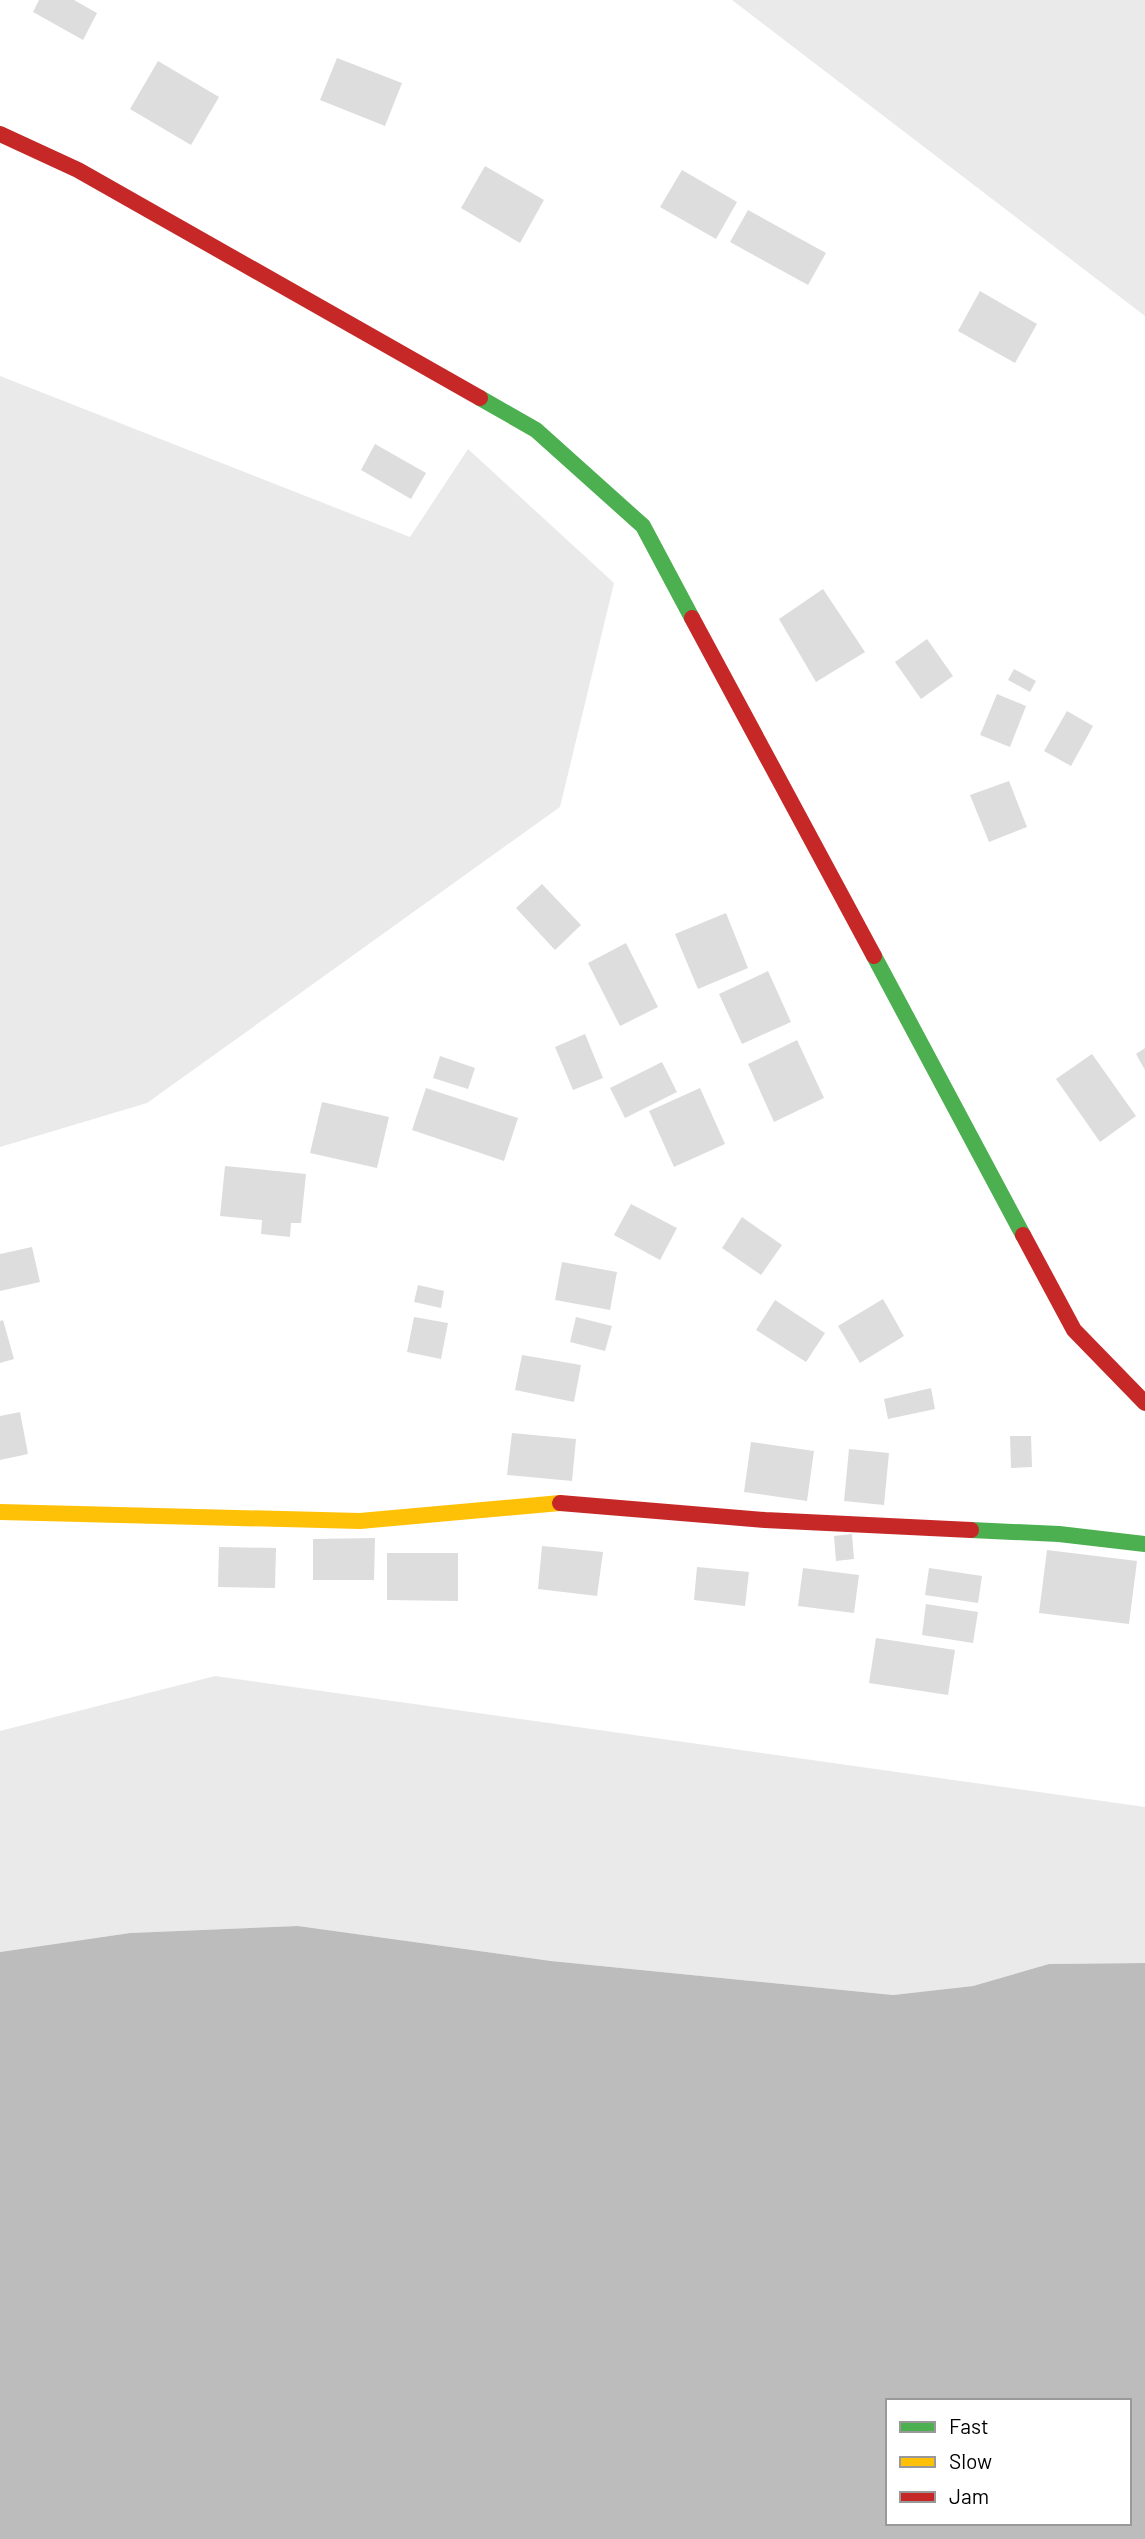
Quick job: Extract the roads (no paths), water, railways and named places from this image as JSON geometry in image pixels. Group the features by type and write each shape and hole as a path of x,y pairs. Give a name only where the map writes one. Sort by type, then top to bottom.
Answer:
{"street":[{"path":"0,134 78,170 536,430 643,526 1074,1329 1145,1403"},
{"path":"0,1512 360,1521 560,1503 765,1520 1059,1534 1145,1544"}]}
